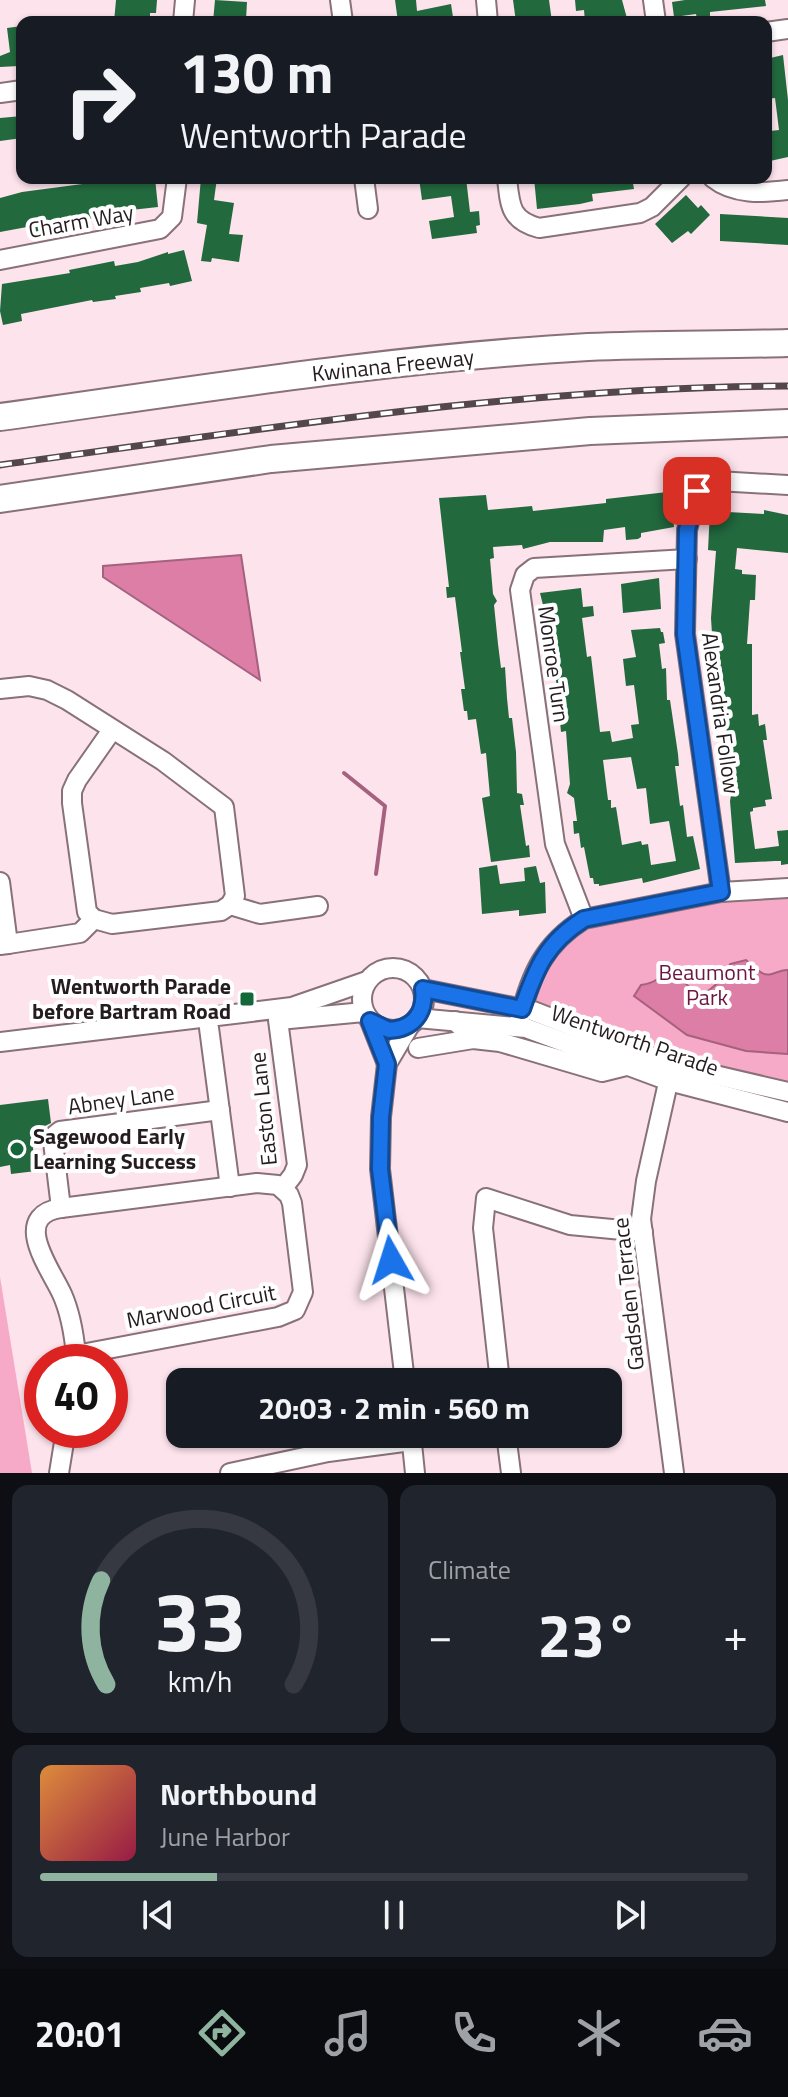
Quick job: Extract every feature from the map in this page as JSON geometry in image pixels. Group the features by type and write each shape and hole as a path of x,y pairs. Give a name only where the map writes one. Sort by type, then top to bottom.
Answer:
{"highway":[{"name":"Kwinana Freeway","path":"0,417 438,359 590,347 788,343"},
{"path":"0,499 271,459 590,431 788,423"}],"street":[{"name":"Charm Way","path":"0,260 160,229 170,222 174,212 176,184"},
{"path":"365,184 368,209"},
{"path":"508,184 513,214 524,224 539,228 640,213 652,207 675,184"},
{"path":"722,184 750,193 788,190"},
{"name":"Alexandria Follow","path":"721,892 685,634 687,530 697,491 717,481 788,485"},
{"name":"Monroe Turn","path":"584,919 555,844 520,590 525,575 534,568 687,559"},
{"path":"0,689 29,686 47,690 67,700 163,761 224,807 235,896 230,905 221,911 112,924 94,919 87,912 72,791 112,730"},
{"path":"0,882 4,944 80,933 94,919"},
{"path":"520,1018 546,952 565,931 584,919 721,892 788,888"},
{"path":"230,905 260,914 318,906"},
{"name":"Wentworth Parade","path":"0,1042 292,1007 367,981 378,971 401,969 414,976 423,989 520,1018 788,1112"},
{"path":"367,981 361,1002 387,1064"},
{"path":"403,1368 380,1169 381,1117 387,1064 414,1022 424,999 423,989"},
{"name":"Wentworth Parade","path":"0,1053 278,1020 367,1016 389,1030 414,1022 520,1018"},
{"name":"Wentworth Parade","path":"520,1018 526,1028 626,1066 788,1092"},
{"name":"Easton Lane","path":"278,1020 297,1165 283,1188"},
{"path":"455,1021 473,1039"},
{"path":"209,1028 230,1187"},
{"path":"418,1048 473,1039 500,1042 602,1072 626,1066"},
{"name":"Gadsden Terrace","path":"670,1073 646,1181 641,1219 674,1473"},
{"name":"Abney Lane","path":"61,1208 53,1142 60,1131 220,1110"},
{"path":"61,1208 270,1183 283,1188"},
{"name":"Marwood Circuit","path":"128,1347 278,1317 295,1310 303,1292 302,1278 292,1203 283,1188"},
{"path":"498,1368 483,1228 486,1198 570,1225 643,1232"},
{"name":"Marwood Circuit","path":"61,1208 47,1212 42,1218 36,1235 37,1246 62,1294 74,1344"},
{"path":"59,1473 63,1448"},
{"path":"230,1473 271,1469 350,1448"},
{"path":"412,1448 415,1473"},
{"path":"508,1448 511,1473"}],"green space":[{"name":"Beaumont Park","path":"788,896 788,1084 720,1073 649,1049 537,1003 534,992 547,960 587,924 716,902"},
{"path":"0,1277 24,1424 24,1448 28,1448 32,1473 0,1473"}],"shaded area":[{"path":"241,555 260,680 103,577 103,566"},
{"path":"746,960 765,974 788,970 788,1054 746,1051 687,1035 634,996 641,985 657,979 669,966 693,991 708,991 725,977 730,964"}],"building":[{"path":"116,0 157,0 156,13 150,13 150,16 115,16"},
{"path":"215,0 247,2 246,16 214,16"},
{"path":"395,0 416,0 417,11 451,4 453,16 397,16"},
{"path":"513,0 549,0 551,16 515,16"},
{"path":"575,0 622,0 626,16 584,16 584,10 576,11"},
{"path":"765,0 766,6 710,12 710,16 674,16 672,2"},
{"path":"16,27 16,66 0,67 0,56 10,52 7,28"},
{"path":"783,55 788,100 788,157 772,161 772,131 779,130 775,98 772,98 772,58"},
{"path":"16,117 16,139 0,141 0,118"},
{"path":"82,184 156,184 158,207 104,213 104,216 86,220 83,226 77,221 45,227 40,232 27,232 27,227 0,232 0,198"},
{"path":"200,184 216,184 214,200 234,203 229,234 243,235 239,262 212,258 211,262 201,261 207,225 197,223"},
{"path":"420,184 467,184 470,212 479,211 477,233 432,239 429,221 454,217 451,196 422,200"},
{"path":"535,184 633,184 634,189 592,194 593,201 537,209"},
{"path":"686,195 710,215 691,234 688,231 672,243 655,224"},
{"path":"720,214 788,218 788,245 720,241"},
{"path":"184,250 192,281 140,288 141,292 115,296 116,299 92,300 21,314 22,321 3,325 0,311 2,284 70,273 69,270 114,261 115,266 138,262"},
{"path":"676,491 674,527 641,533 638,539 626,540 625,527 604,530 603,542 550,542 523,549 522,545 493,547 494,558 490,559 493,594 497,601 494,605 498,644 501,668 505,667 509,718 512,718 516,752 517,793 522,794 524,805 520,805 530,857 491,862 482,798 490,796 486,753 481,754 476,719 468,720 467,711 464,711 462,652 455,597 447,598 446,587 449,587 439,498 486,495 488,510 532,506 533,511"},
{"path":"764,510 788,515 788,553 737,548 735,569 742,570 742,574 756,575 755,600 750,600 747,644 752,644 752,715 758,714 759,726 765,724 767,740 763,740 772,799 765,800 766,806 753,808 750,812 755,849 779,846 777,831 788,830 788,864 781,865 781,861 735,863 730,801 732,790 724,749 729,748 726,726 721,727 717,671 710,666 713,658 718,657 717,634 712,634 711,618 716,551 708,550 710,511 764,514"},
{"path":"659,578 661,609 623,613 621,584"},
{"path":"581,588 583,607 593,606 594,616 582,618 587,657 591,656 600,732 610,731 612,742 633,738 631,725 639,724 634,685 626,686 623,659 636,657 631,630 660,628 663,632 665,643 659,644 662,669 666,668 667,700 670,700 678,754 679,766 675,766 680,806 683,805 687,837 693,836 700,869 643,883 642,878 599,886 590,878 579,833 574,834 573,821 577,821 574,798 567,793 570,784 566,731 561,732 554,659 549,660 548,625 540,593","holes":["631,757 637,789 646,788 650,824 669,821 676,861 651,865 648,844 642,845 641,841 622,845 616,807 611,808 611,800 608,800 603,760"]},
{"path":"497,865 500,884 525,881 524,868 536,866 540,883 545,882 546,913 519,916 519,910 482,914 479,868"},
{"name":"Sagewood Early Learning Success","path":"48,1099 51,1123 31,1133 36,1171 11,1174 10,1165 0,1167 0,1105"}],"waterway":[{"path":"344,773 385,806 376,874"}],"railway":[{"path":"0,465 295,424 491,402 689,388 788,386"}],"place":[{"name":"Wentworth Parade before Bartram Road","path":"247,999"},
{"name":"Sagewood Early Learning Success","path":"17,1149"}],"route":[{"path":"391,1260 380,1169 381,1117 387,1064 370,1021 389,1030 400,1030 410,1025 422,1009 423,989 522,1009 532,979 546,952 565,931 584,919 721,892 685,634 687,530 697,491"}]}
